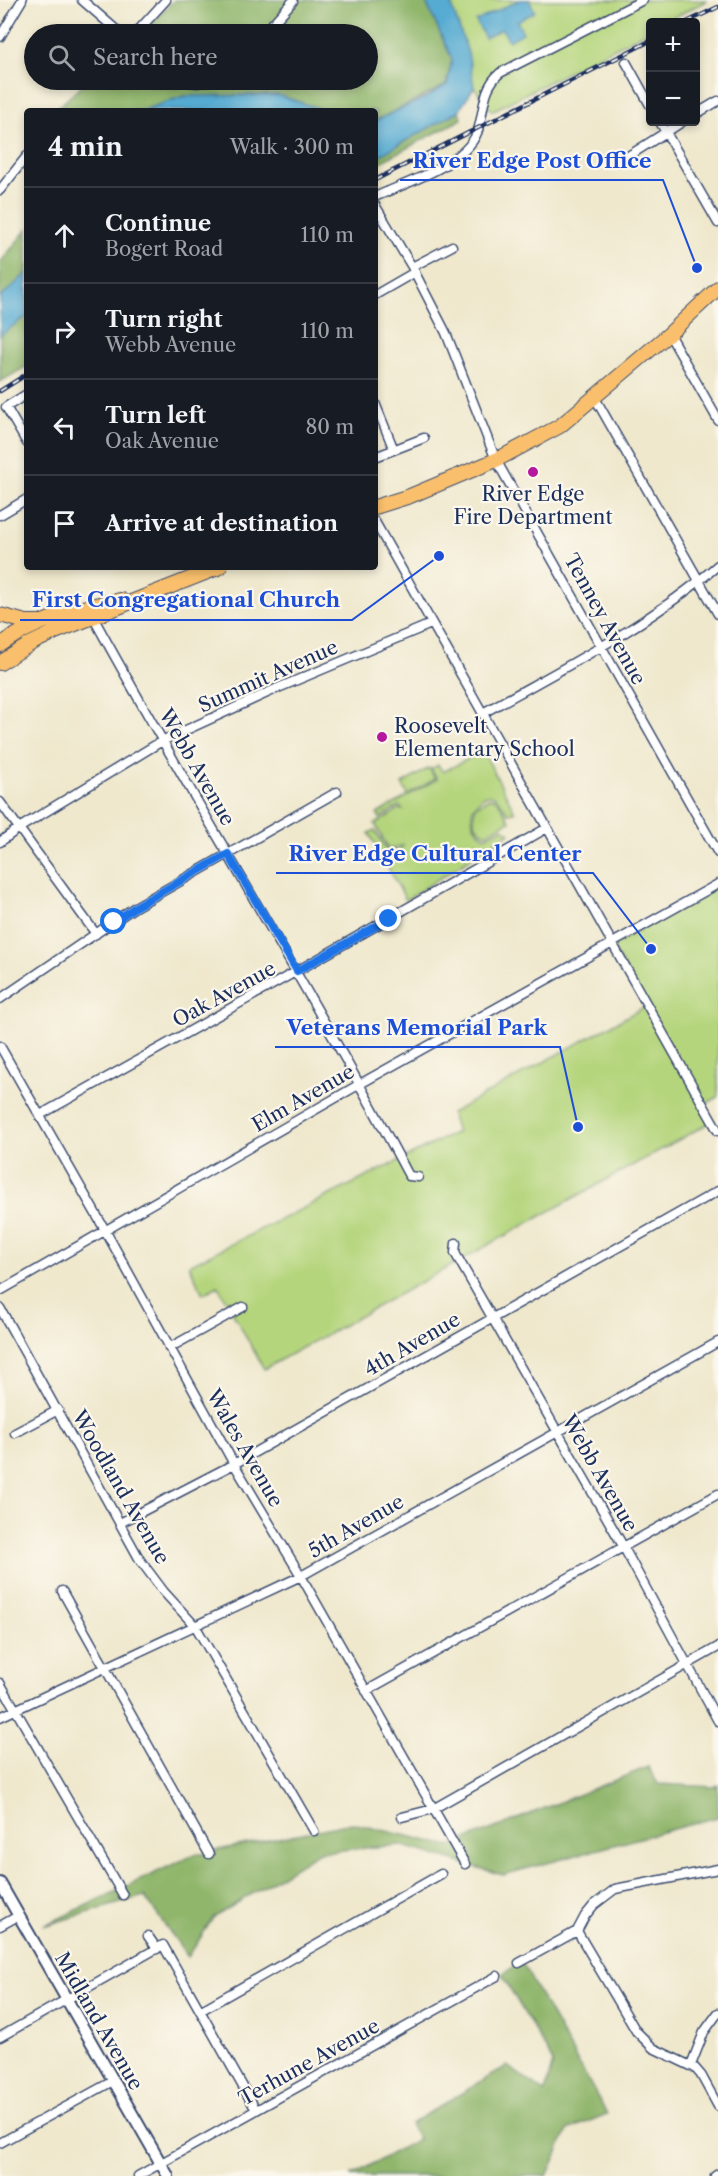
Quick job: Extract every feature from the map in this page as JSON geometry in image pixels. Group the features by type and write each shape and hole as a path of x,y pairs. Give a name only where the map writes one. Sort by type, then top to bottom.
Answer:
{"main road":[{"path":"378,506 410,496 496,460 560,426 669,334 718,288"},
{"path":"0,663 32,643 93,616 212,570"},
{"path":"0,623 5,641 46,621 94,604 144,596"},
{"path":"73,612 93,616"},
{"path":"0,615 26,622 46,621"}],"street":[{"path":"0,37 22,0"},
{"path":"82,0 110,24"},
{"path":"144,24 166,0"},
{"path":"378,196 461,155 476,136 486,92 493,79 500,73 643,0"},
{"path":"272,24 293,1"},
{"path":"626,62 646,96"},
{"path":"700,112 718,101"},
{"path":"662,126 718,223"},
{"path":"619,162 674,126"},
{"path":"0,190 24,160"},
{"name":"Tenney Avenue","path":"378,210 446,333 496,460 718,854"},
{"path":"378,293 452,246"},
{"path":"669,334 718,420"},
{"path":"24,396 6,407 24,438"},
{"path":"595,398 718,614"},
{"path":"378,417 394,450"},
{"path":"378,456 424,438"},
{"path":"0,516 24,501"},
{"path":"378,527 718,1131"},
{"path":"483,713 649,617 718,565"},
{"name":"Webb Avenue","path":"93,616 162,741 297,971 409,1176 418,1177"},
{"name":"Summit Avenue","path":"0,842 19,828 162,741 278,688 431,624"},
{"path":"0,999 135,907 337,792"},
{"path":"0,802 96,934"},
{"name":"Oak Avenue","path":"40,1115 547,828"},
{"name":"Elm Avenue","path":"0,1291 360,1084 718,884"},
{"name":"Wales Avenue","path":"0,1046 234,1464 301,1576 465,1864"},
{"name":"4th Avenue","path":"120,1523 234,1464 718,1191"},
{"name":"Webb Avenue","path":"456,1243 455,1253 623,1546 718,1721"},
{"path":"169,1348 243,1307"},
{"name":"Woodland Avenue","path":"0,1308 140,1560 196,1627 314,1831"},
{"name":"5th Avenue","path":"0,1717 301,1576 718,1342"},
{"path":"15,1433 58,1410"},
{"path":"366,1691 718,1494"},
{"path":"62,1591 209,1854"},
{"path":"402,1817 434,1809 718,1647"},
{"path":"0,1683 123,1895"},
{"path":"519,1963 577,1931 594,1905 615,1889 718,1869"},
{"path":"200,2011 441,1874"},
{"name":"Midland Avenue","path":"0,1883 168,2176"},
{"path":"0,1926 18,1916"},
{"path":"577,1931 636,2031 663,2054 691,2065 701,2075 718,2106"},
{"path":"148,1936 157,1948"},
{"path":"0,2037 163,1945 256,2110"},
{"name":"Terhune Avenue","path":"138,2176 497,1976"},
{"path":"691,2065 704,2032 718,2013"},
{"path":"0,2143 112,2081"}],"green space":[{"path":"174,0 425,0 452,59 446,85 378,119 378,108 317,108 278,95 184,96 150,108 57,108 77,90 378,90 378,24 151,24"},
{"path":"451,0 708,0 673,18 646,18 646,32 492,111 474,87 468,53"},
{"path":"459,111 462,119 378,163 378,156"},
{"path":"24,233 24,276 0,298 0,263"},
{"path":"24,318 24,368 0,382 0,335"},
{"path":"483,751 515,812 508,813 496,797 488,795 473,808 474,824 485,837 503,828 510,833 406,900 369,833 375,830 387,850 397,851 404,845 393,849 388,848 375,824 399,809 403,810 399,806 380,818 377,814 437,779 431,769 438,765 443,772"},
{"path":"429,768 435,779 408,795 402,784"},
{"path":"489,798 497,799 510,821 486,834 476,826 474,815 476,806"},
{"path":"718,885 718,1097 702,1106 711,1122 264,1369 218,1286 203,1294 189,1265 457,1132 451,1113 646,1006 612,946"},
{"path":"648,1767 658,1784 714,1787 718,1785 718,1817 503,1875 400,1845 319,1852 213,1918 188,1957 144,1896 43,1926 193,1855 352,1823 450,1846"},
{"path":"521,1961 607,2114 568,2130 547,2176 351,2176 418,2139 410,2124 507,2066 545,2092 553,2062 502,1975"}],"water":[{"path":"425,0 451,0 468,53 474,87 459,111 378,156 378,120 447,85 452,59"},
{"path":"519,0 529,0 535,12 517,21 523,33 509,41 502,29 485,38 476,21"},
{"path":"278,95 317,108 150,108 184,96"},
{"path":"24,276 24,318 0,335 0,298"}],"railway":[{"path":"695,18 718,7"},
{"path":"378,178 646,43"},
{"path":"0,391 24,376"}],"place":[{"name":"River Edge Post Office","path":"697,268"},
{"name":"River Edge Fire Department","path":"533,472"},
{"name":"First Congregational Church","path":"439,556"},
{"name":"Roosevelt Elementary School","path":"382,737"},
{"name":"River Edge Cultural Center","path":"651,949"},
{"name":"Veterans Memorial Park","path":"578,1127"}],"route":[{"path":"114,922 135,907 228,854 297,971 389,919"}]}
